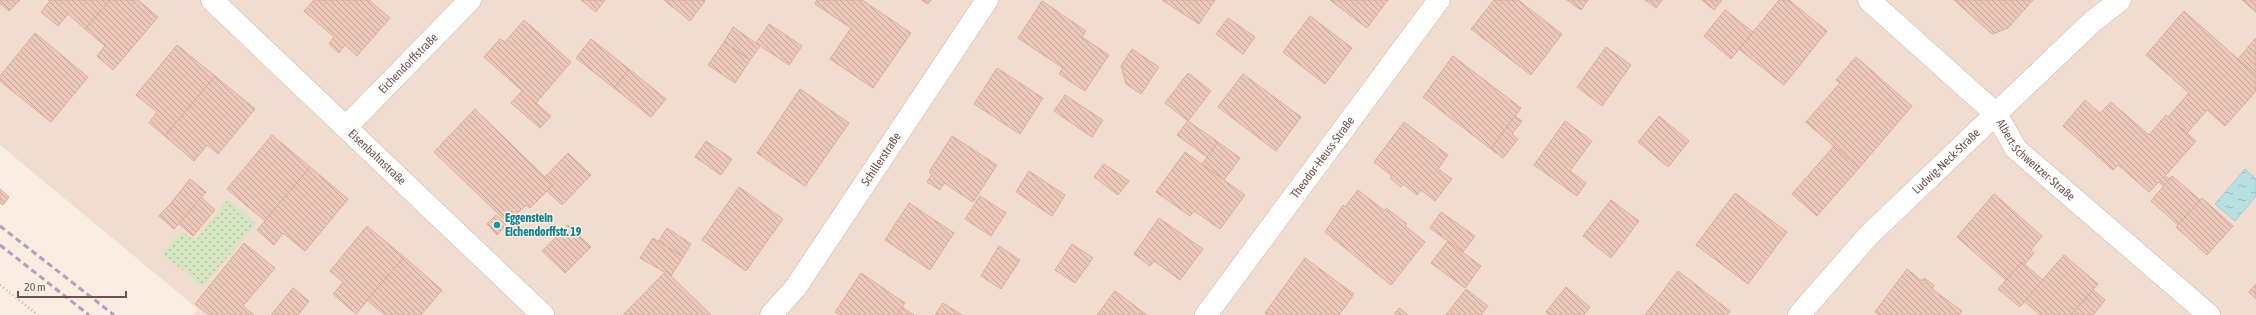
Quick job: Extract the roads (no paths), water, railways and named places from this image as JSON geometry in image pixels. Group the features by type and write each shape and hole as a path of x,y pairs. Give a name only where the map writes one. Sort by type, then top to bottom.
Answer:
{"street":[{"name":"Eisenbahnstraße","path":"212,0 543,315"},
{"name":"Eichendorffstraße","path":"346,127 470,0"},
{"name":"Schillerstraße","path":"770,315 796,288 987,0"},
{"name":"Theodor-Heuss-Straße","path":"1206,315 1439,0"},
{"name":"Albert-Schweitzer-Straße","path":"1869,0 1996,114 2016,150 2209,315"},
{"name":"Ludwig-Neck-Straße","path":"1799,315 1868,236 2092,22 2120,0"}],"water":[{"path":"2245,169 2256,179 2256,196 2235,221 2215,204"}],"railway":[{"path":"0,226 114,315"},
{"path":"0,245 89,315"}],"place":[{"name":"Eggenstein Eichendorffstr. 19","path":"497,225"}]}
